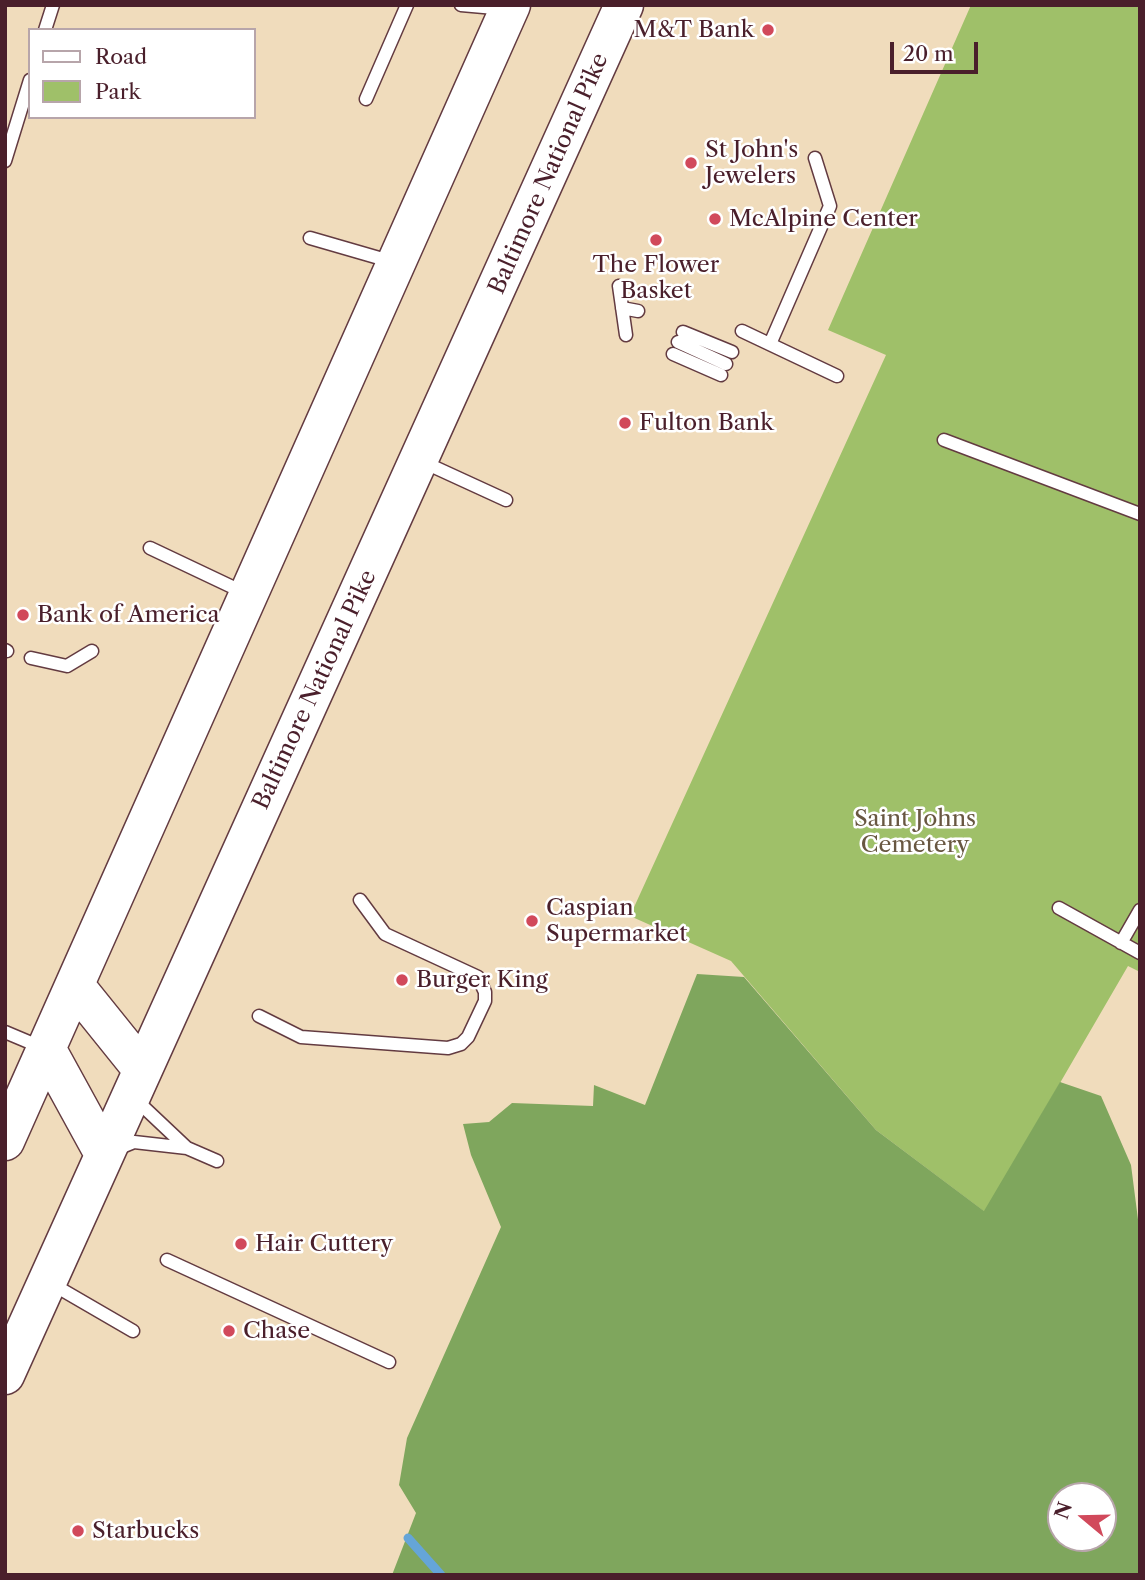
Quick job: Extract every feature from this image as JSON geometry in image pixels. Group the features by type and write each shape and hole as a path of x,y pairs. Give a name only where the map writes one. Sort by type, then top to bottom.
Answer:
{"main road":[{"name":"Baltimore National Pike","path":"5,1375 136,1082 421,461 624,5"},
{"path":"12,1119 76,987 510,7"},
{"path":"76,987 136,1082"},
{"path":"47,1049 104,1154"}],"lane":[{"path":"46,28 53,5"},
{"path":"366,99 407,5"},
{"path":"461,5 510,7"},
{"path":"5,161 28,86"},
{"path":"770,344 830,206 815,158"},
{"path":"310,239 397,264"},
{"path":"619,286 626,335"},
{"path":"622,308 635,317"},
{"path":"742,331 836,376"},
{"path":"678,343 726,364 678,343"},
{"path":"944,440 1140,514"},
{"path":"421,461 506,500"},
{"path":"150,548 250,595"},
{"path":"31,658 67,666 92,651"},
{"path":"259,1016 301,1037 448,1048 461,1044 468,1037 485,1001 485,992 478,977 385,933 360,900"},
{"path":"1059,908 1140,953"},
{"path":"1121,943 1140,910"},
{"path":"5,1032 47,1049"},
{"path":"136,1082 187,1148"},
{"path":"104,1154 134,1142 187,1148 217,1161"},
{"path":"167,1261 389,1362"},
{"path":"47,1282 133,1331"}],"green space":[{"name":"Saint Johns Cemetery","path":"971,5 1140,5 1140,972 1128,966 985,1212 876,1130 731,961 630,916 886,355 828,330"},
{"path":"697,974 744,977 876,1130 984,1211 1060,1082 1101,1096 1131,1165 1140,1235 1140,1575 392,1575 416,1513 399,1485 407,1438 501,1227 471,1155 463,1124 489,1122 512,1103 593,1106 594,1085 645,1105"}],"waterway":[{"path":"408,1538 441,1575"}],"place":[{"name":"M&T Bank","path":"768,30"},
{"name":"St John's Jewelers","path":"691,163"},
{"name":"McAlpine Center","path":"715,219"},
{"name":"The Flower Basket","path":"656,240"},
{"name":"Fulton Bank","path":"625,423"},
{"name":"Bank of America","path":"23,615"},
{"name":"Caspian Supermarket","path":"532,921"},
{"name":"Burger King","path":"402,980"},
{"name":"Hair Cuttery","path":"241,1244"},
{"name":"Chase","path":"229,1331"},
{"name":"Starbucks","path":"78,1531"}]}
